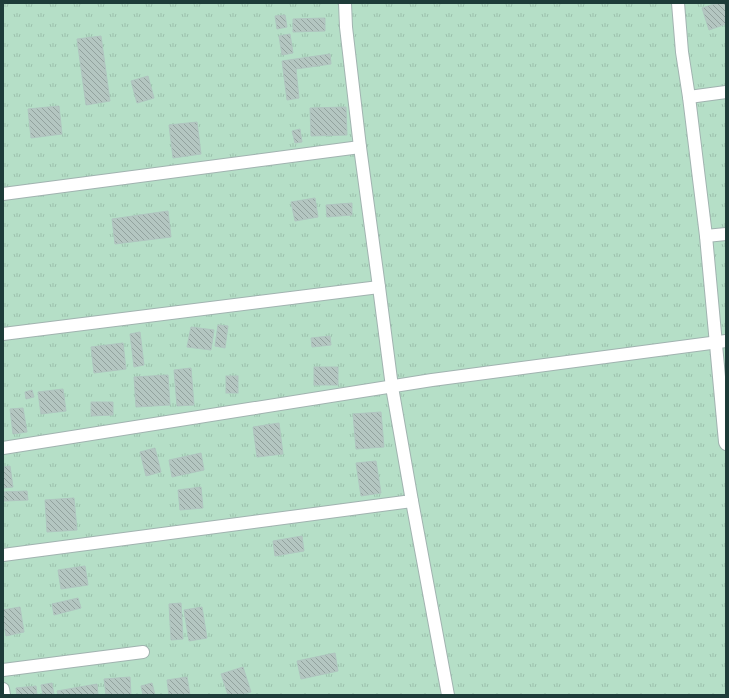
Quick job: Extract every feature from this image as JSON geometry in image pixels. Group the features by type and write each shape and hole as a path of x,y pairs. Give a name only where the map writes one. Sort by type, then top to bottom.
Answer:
{"street":[{"path":"345,3 346,27 360,147 392,387 448,695"},
{"path":"678,3 682,52 721,342 724,434 726,444"},
{"path":"689,97 726,92"},
{"path":"3,194 360,147"},
{"path":"706,236 726,234"},
{"path":"3,334 379,288"},
{"path":"3,448 440,379 721,342"},
{"path":"3,555 412,501"},
{"path":"3,670 143,652"},
{"path":"3,689 4,695"}],"green space":[{"path":"3,3 726,3 726,695 3,695"}],"building":[{"path":"717,3 726,3 726,24 709,30 702,8"},
{"path":"285,15 287,27 277,29 275,16"},
{"path":"325,18 325,31 293,32 293,19"},
{"path":"290,34 293,53 282,55 279,36"},
{"path":"101,36 110,101 86,105 77,39"},
{"path":"330,54 331,64 296,69 299,98 287,100 282,61"},
{"path":"148,76 154,98 137,103 131,81"},
{"path":"59,106 62,134 31,138 28,109"},
{"path":"346,107 347,135 311,136 310,108"},
{"path":"197,122 201,154 173,158 169,125"},
{"path":"300,129 302,142 295,143 292,131"},
{"path":"315,198 318,217 295,221 291,202"},
{"path":"352,203 352,215 327,217 326,205"},
{"path":"168,211 171,237 115,244 112,219"},
{"path":"218,325 228,326 225,348 215,346"},
{"path":"191,327 214,330 211,350 187,347"},
{"path":"140,332 144,365 134,367 130,334"},
{"path":"330,336 331,345 312,347 311,338"},
{"path":"123,343 126,369 94,373 91,347"},
{"path":"314,367 338,367 338,385 314,385"},
{"path":"191,368 194,405 177,406 174,370"},
{"path":"168,375 170,405 136,407 134,377"},
{"path":"226,376 238,376 238,393 226,393"},
{"path":"63,389 66,411 41,414 38,392"},
{"path":"32,390 34,397 26,399 25,392"},
{"path":"91,402 113,402 113,415 91,416"},
{"path":"23,408 27,432 13,434 10,409"},
{"path":"381,412 384,447 356,449 353,414"},
{"path":"279,423 283,454 257,457 253,427"},
{"path":"155,448 161,472 146,476 140,452"},
{"path":"201,453 204,470 172,477 169,460"},
{"path":"376,461 381,493 361,496 356,463"},
{"path":"10,466 13,487 3,488 3,467"},
{"path":"201,487 203,508 180,510 178,490"},
{"path":"27,491 28,500 3,501 3,492"},
{"path":"74,498 77,530 47,532 45,500"},
{"path":"302,536 304,551 275,556 273,541"},
{"path":"85,566 88,585 61,589 58,570"},
{"path":"78,598 81,608 54,615 52,604"},
{"path":"181,603 183,639 171,640 169,604"},
{"path":"20,607 24,632 6,636 3,621 3,610"},
{"path":"202,607 207,638 189,641 184,610"},
{"path":"335,653 338,671 301,679 297,661"},
{"path":"243,667 251,692 241,695 228,695 221,674"},
{"path":"130,677 131,695 106,695 104,679"},
{"path":"187,677 190,695 169,695 167,680"},
{"path":"52,683 54,695 43,695 41,685"},
{"path":"152,683 155,695 143,695 141,686"},
{"path":"97,684 98,695 58,695 57,691"},
{"path":"36,686 37,695 17,695 16,688"}]}
